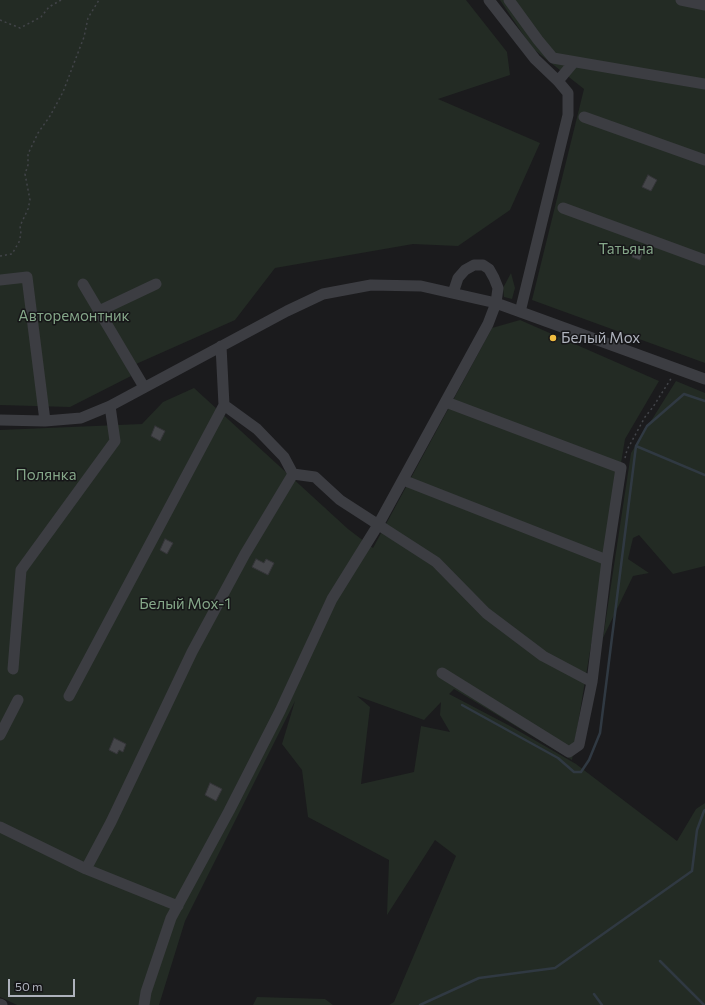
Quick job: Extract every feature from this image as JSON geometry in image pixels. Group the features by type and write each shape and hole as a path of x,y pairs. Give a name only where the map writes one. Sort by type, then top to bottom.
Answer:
{"street":[{"path":"489,0 535,59 568,92 568,115 520,312"},
{"path":"509,0 553,58 705,84"},
{"path":"681,0 705,5"},
{"path":"558,81 574,62"},
{"path":"584,117 705,160"},
{"path":"563,208 705,260"},
{"path":"144,1005 146,992 171,918 229,811 280,711 332,599 378,525 488,324 496,303 498,288 489,269 483,265 474,265 465,270 458,278 453,293"},
{"path":"0,280 27,278 45,421"},
{"path":"83,284 144,387"},
{"path":"99,311 156,284"},
{"path":"0,420 45,421 81,418 110,406 287,310 324,294 371,285 421,286 496,303 705,379"},
{"path":"69,696 224,405 221,346"},
{"path":"442,673 569,752 579,745 592,682 607,560 622,468 446,402"},
{"path":"224,405 257,429 284,457 293,474"},
{"path":"13,668 22,570 115,441 110,406"},
{"path":"293,474 315,477 340,500 436,562 486,613 543,656 592,682"},
{"path":"86,869 111,822 192,652 245,554 293,474"},
{"path":"403,480 607,560"},
{"path":"0,735 18,700"},
{"path":"0,827 86,869 178,906"}],"path":[{"path":"0,20 20,28 41,17 49,7 61,0"},
{"path":"0,256 12,254 20,242 20,226 28,209 30,200 25,174 28,165 28,154 38,133 50,116 63,92 84,37 88,18 99,0"},
{"path":"622,468 627,450 645,417 677,369"}],"green space":[{"name":"Авторемонтник","path":"0,0 466,0 507,52 510,75 438,99 540,143 510,210 458,246 413,244 275,268 235,320 127,368 131,376 70,407 0,405"},
{"name":"Татьяна","path":"500,0 705,0 705,363 532,300 584,89 532,48"},
{"path":"511,273 515,288 512,299 504,297 503,288"},
{"name":"Белый Мох-1","path":"520,320 659,381 625,439 572,760 454,689 449,694 510,726 576,764 677,841 696,809 705,803 705,1005 389,1005 394,1002 456,856 435,840 387,915 389,860 308,817 302,770 282,744 295,701 185,921 159,1005 17,1005 0,997 0,430 142,424 163,402 194,388 348,529 373,548 492,328","holes":["357,696 424,720 441,702 440,715 450,732 421,726 414,772 361,784 370,707"]},
{"path":"676,381 705,393 705,566 673,574 639,535 633,538 628,559 649,573 633,576 603,638 631,453"},
{"path":"257,997 325,999 333,1005 253,1005"}],"building":[{"path":"648,175 657,180 651,191 642,187"},
{"path":"635,246 644,249 640,260 632,257"},
{"path":"155,426 165,431 160,441 151,436"},
{"path":"165,539 173,543 167,554 160,550"},
{"path":"256,559 264,563 266,559 274,563 268,575 252,567"},
{"path":"114,738 126,744 123,752 119,750 117,754 109,750"},
{"path":"210,783 222,789 216,801 205,795"}],"waterway":[{"path":"462,705 558,758 574,772 581,772 589,760 600,733 636,446 647,426 684,394 705,401"},
{"path":"636,446 705,475"},
{"path":"420,1005 479,978 555,968 692,871 697,830 705,810"},
{"path":"660,961 704,1005"},
{"path":"594,994 602,1005"}],"place":[{"name":"Белый Мох","path":"553,338"}],"park label":[{"name":"Полянка","path":"46,475"}]}
